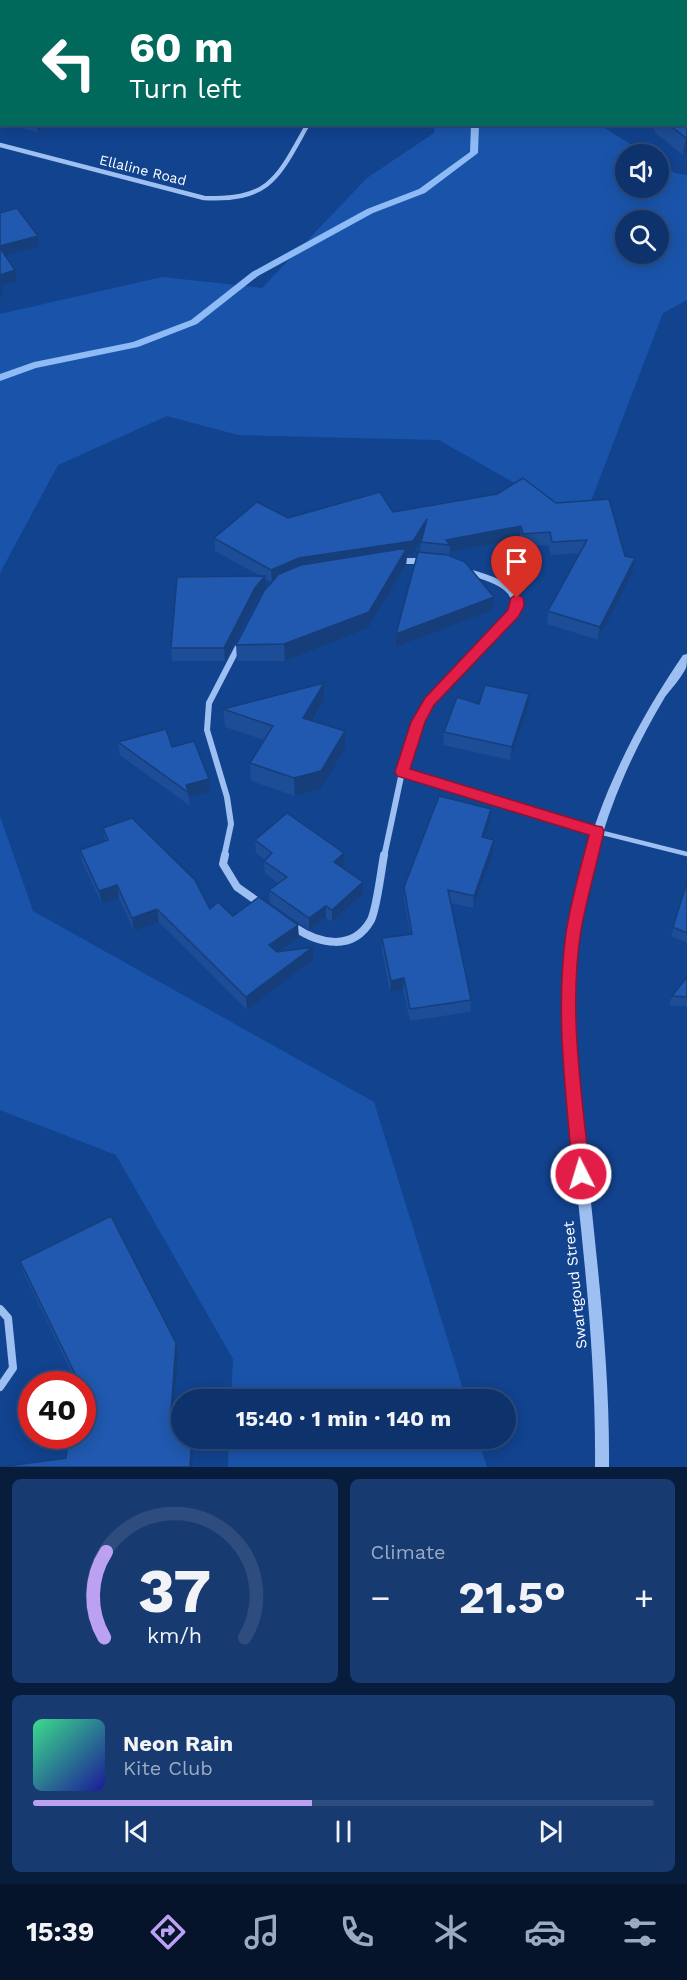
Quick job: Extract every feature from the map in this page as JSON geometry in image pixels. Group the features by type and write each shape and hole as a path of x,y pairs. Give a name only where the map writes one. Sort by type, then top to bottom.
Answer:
{"street":[{"name":"Ellaline Road","path":"0,145 204,198 243,198 265,189 276,177 307,126"},
{"path":"387,562 409,559 429,561"},
{"path":"289,924 307,936 332,945 356,937 371,919 402,772 418,722 429,702 517,606 517,598 512,591 460,568"},
{"path":"245,634 209,703 207,729 227,797 231,824 223,864 237,887 272,912"},
{"name":"Swartgoud Street","path":"602,1467 601,1376 570,1062 569,992 574,931 597,831 640,730 669,681 687,658"},
{"path":"402,772 597,831"},
{"path":"0,1309 8,1318 13,1368 0,1387"}],"lane":[{"path":"597,831 687,854"}],"shaded area":[{"path":"435,126 602,126 630,144 615,144 615,198 669,198 669,169 687,175 687,300 663,313 583,522 439,440 238,435 167,416 58,465 0,573 0,314 162,277 262,288 367,178 434,133"},
{"path":"0,816 33,911 374,1102 463,1389 232,1389 233,1359 116,1155 0,1110"},
{"path":"229,1449 481,1449 487,1467 228,1467"}],"building":[{"path":"671,126 687,126 686,138"},
{"path":"17,208 38,236 0,246 0,213"},
{"path":"0,248 15,270 0,275"},
{"path":"523,478 556,503 609,499 625,556 635,558 600,627 548,611 587,540 552,542 550,532 523,534 521,526 446,540 450,545 421,542 427,519 413,541 299,558 271,570 214,538 257,502 288,518 380,492 393,512 497,494"},
{"path":"407,548 369,612 284,644 236,645 264,591 279,574 301,565"},
{"path":"418,552 448,555 465,562 494,597 396,634"},
{"path":"265,576 255,588 224,648 171,648 177,577"},
{"path":"324,683 303,718 345,731 321,771 294,778 250,763 273,726 223,709"},
{"path":"485,685 529,694 512,747 444,732 457,697 479,704"},
{"path":"166,729 172,747 194,741 209,779 186,785 189,793 118,742"},
{"path":"439,796 491,809 482,837 494,840 474,896 448,890 471,1000 410,1009 404,978 391,981 382,938 412,934 404,887"},
{"path":"287,813 344,853 334,862 363,882 332,910 326,906 309,918 269,890 287,877 264,861 272,853 255,840"},
{"path":"132,818 195,880 210,909 218,902 233,916 259,897 298,925 269,945 277,952 313,947 246,997 157,909 132,918 117,885 99,891 80,850 108,840 103,828"},
{"path":"687,882 687,933 673,927"},
{"path":"687,977 687,997 672,996"},
{"path":"111,1216 176,1343 171,1389 171,1449 191,1449 190,1467 0,1467 66,1458 67,1449 96,1449 96,1371 74,1371 20,1261"}],"waterway":[{"path":"0,378 34,365 135,345 194,322 255,274 370,211 422,191 474,153 475,126"}],"route":[{"path":"517,598 517,606 513,613 429,702 418,722 402,772 597,831 574,931 569,992 570,1062 581,1174"}]}
